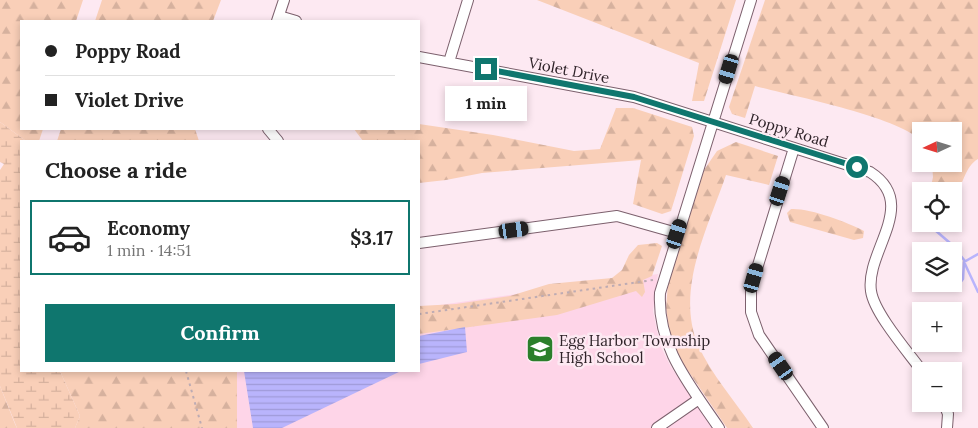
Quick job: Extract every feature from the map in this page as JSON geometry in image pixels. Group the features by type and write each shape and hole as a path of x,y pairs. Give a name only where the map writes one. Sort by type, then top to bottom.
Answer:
{"street":[{"path":"278,19 284,0"},
{"path":"449,62 468,0"},
{"path":"719,428 671,355 660,318 662,285 751,0"},
{"name":"Violet Drive","path":"420,57 634,97 712,122"},
{"name":"Poppy Road","path":"712,122 866,170 878,178 886,189 891,212 873,274 871,292 878,309 916,362"},
{"path":"269,130 277,140"},
{"path":"794,148 756,269 750,303 753,321 759,335 823,428"},
{"path":"420,243 617,216 677,234"},
{"path":"657,428 699,399"},
{"path":"947,412 947,428"}],"path":[{"path":"420,314 653,280"},
{"path":"186,372 202,428"}],"shaded area":[{"name":"Egg Harbor Township High School","path":"658,274 653,311 660,345 671,367 712,428 182,428 175,372 420,372 420,308"},
{"path":"465,327 467,352 420,364 420,336"},
{"path":"244,372 399,372 282,428 253,428"}],"green space":[{"path":"0,0 83,0 76,20 20,20 20,130 43,130 39,140 25,140 0,122"},
{"path":"102,0 221,0 213,20 95,20"},
{"path":"537,0 736,0 704,101 692,101 699,63"},
{"path":"765,0 978,0 978,159 973,162 962,182 932,182 933,172 962,172 962,122 912,122 912,134 866,115 755,86 745,118 732,114 729,107"},
{"path":"616,108 633,108 692,127 694,136 671,211 662,214 633,204 641,160 482,173 420,183 420,140 362,140 355,130 420,130 420,124 493,135 574,151 600,149"},
{"path":"0,122 25,140 20,140 20,372 60,372 80,416 75,428 17,428 0,386 0,170 4,164 0,162"},
{"path":"61,130 195,130 199,140 57,140"},
{"path":"736,142 778,156 769,185 726,175 703,237 692,281 690,302 692,324 703,356 753,428 727,428 680,359 669,330 666,308 668,283 704,170 717,151"},
{"path":"791,209 818,213 848,224 864,231 863,238 854,240 790,222 787,213"},
{"path":"657,243 662,246 652,276 643,280 645,292 642,297 636,291 557,315 420,334 420,306 456,304 510,296 549,284 612,278 622,270 629,255 638,245"},
{"path":"60,372 237,372 237,428 75,428 80,416"},
{"path":"0,386 15,424 17,428 0,428"}],"waterway":[{"path":"937,232 950,243 965,261"},
{"path":"962,280 964,262 978,254"},
{"path":"965,264 978,292"}],"place":[{"name":"Egg Harbor Township High School","path":"540,349"}],"route":[{"path":"486,69 634,97 857,167"}]}
